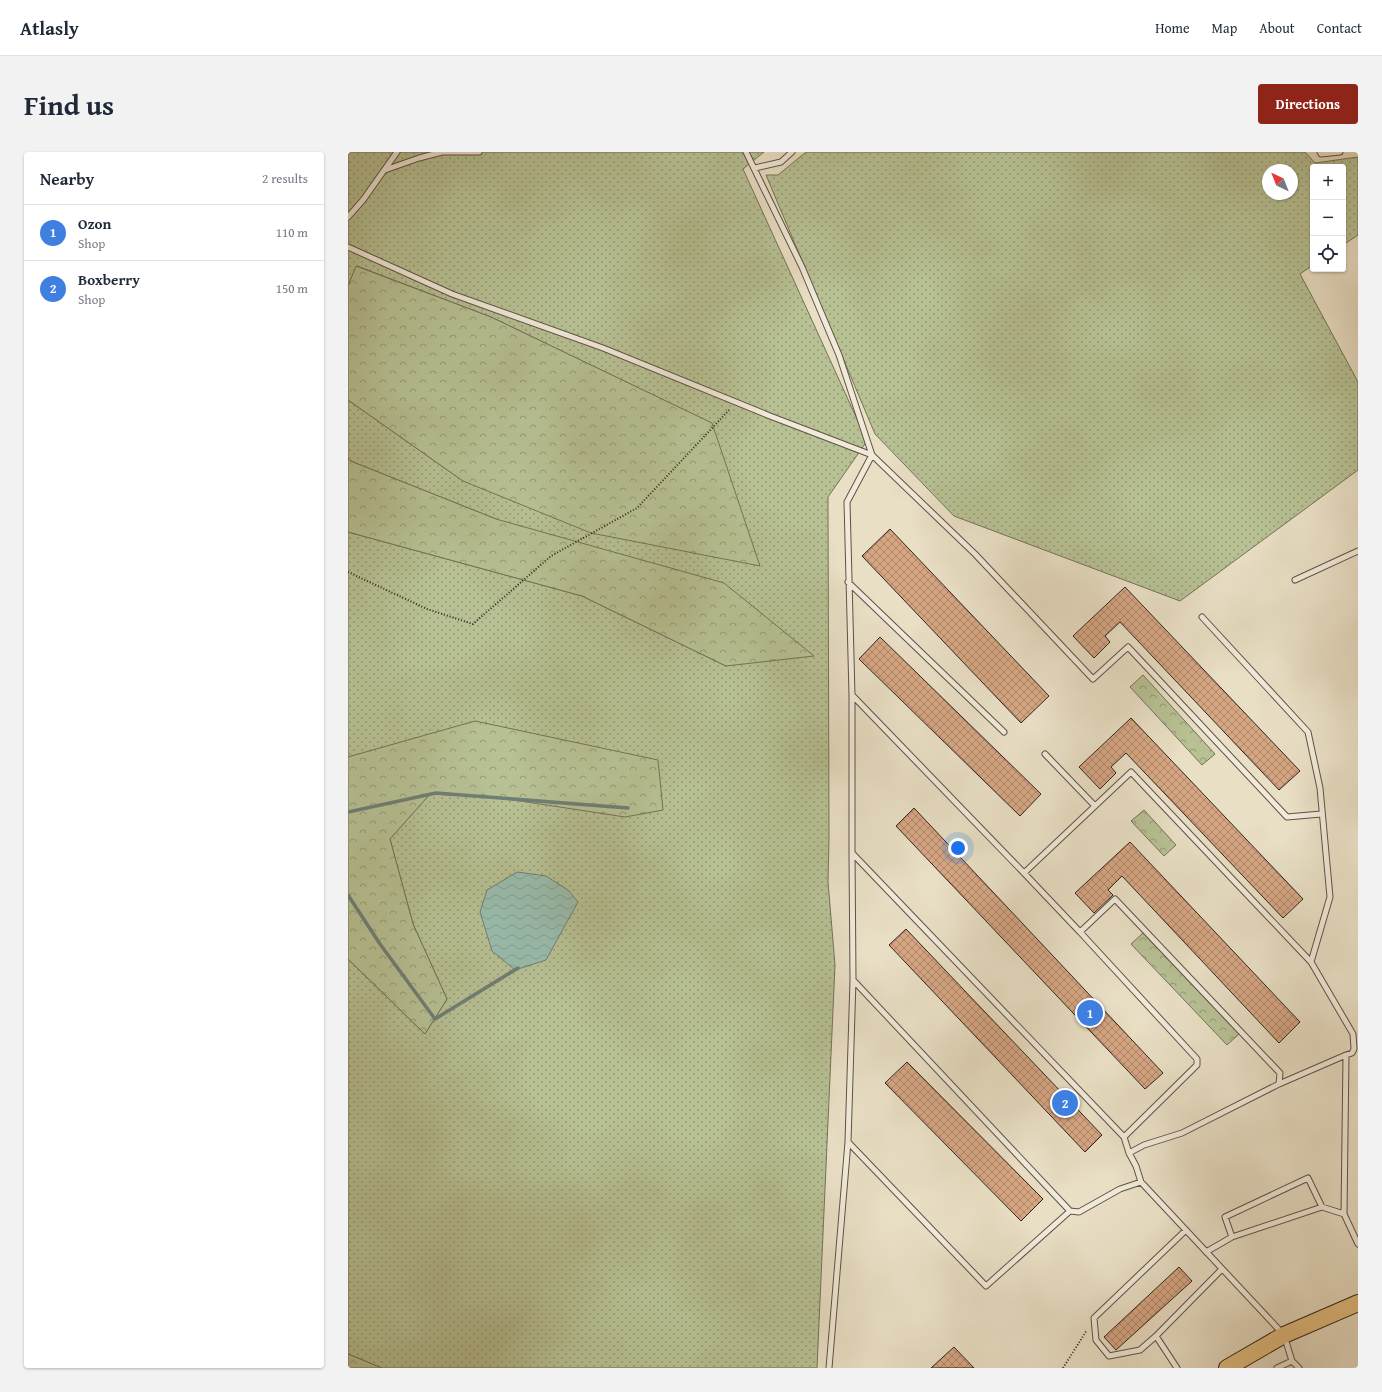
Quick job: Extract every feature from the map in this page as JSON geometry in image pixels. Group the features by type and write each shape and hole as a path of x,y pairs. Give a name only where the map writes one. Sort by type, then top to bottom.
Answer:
{"main road":[{"path":"1227,1368 1284,1335 1358,1303"}],"lane":[{"path":"348,217 363,200 398,152"},
{"path":"386,170 419,158 442,152 479,152"},
{"path":"746,152 802,267 839,355 872,455 847,502 852,695 853,980 848,1142 829,1368"},
{"path":"755,168 781,162 792,152"},
{"path":"1320,152 1321,154 1340,152"},
{"path":"348,247 452,294 603,348 872,455 975,554 1093,679 1128,647 1287,817 1321,814"},
{"path":"1295,580 1358,551"},
{"path":"848,582 1004,732"},
{"path":"1202,617 1308,732 1320,788 1321,814 1330,897 1311,962"},
{"path":"852,695 1080,932 1197,1059 1197,1065 1124,1137"},
{"path":"1046,754 1095,806"},
{"path":"1024,873 1131,772 1311,962 1354,1034 1354,1049 1352,1053 1279,1084 1182,1133 1144,1145 1129,1153"},
{"path":"852,853 1124,1137 1141,1182 1284,1335 1292,1361 1299,1368"},
{"path":"1080,932 1115,899 1280,1073 1279,1084"},
{"path":"853,980 1070,1211 1079,1212 1120,1189 1141,1182"},
{"path":"1346,1055 1344,1214 1358,1244"},
{"path":"848,1142 986,1286 1070,1211"},
{"path":"1232,1237 1225,1217 1308,1178 1322,1208"},
{"path":"1206,1252 1232,1237 1322,1208 1344,1214"},
{"path":"1186,1230 1094,1318 1096,1340 1109,1356 1140,1350 1156,1336 1222,1269"},
{"path":"1156,1336 1177,1368"},
{"path":"1277,1368 1292,1361"}],"path":[{"path":"348,572 427,609 473,624 551,556 637,508 737,402"},
{"path":"1063,1368 1094,1318"}],"green space":[{"path":"348,152 764,152 743,169 867,441 828,497 828,882 835,965 817,1368 382,1368 348,1354 348,959 425,1034 447,999 413,924 390,839 430,794 494,797 357,755 348,757 348,532 582,596 726,666 496,519 348,459 348,400 463,481 711,423 491,317 357,266 348,286"},
{"path":"806,152 1305,152 1315,163 1358,157 1358,235 1346,243 1346,164 1310,164 1310,267 1300,274 1358,382 1358,470 1180,601 954,516 875,434 766,175 778,175"},
{"path":"356,266 491,317 712,423 760,566 591,533 463,481 348,400 348,286"},
{"path":"348,459 496,519 724,583 814,656 726,666 582,596 348,532"},
{"path":"1143,675 1215,754 1202,765 1130,687"},
{"path":"475,721 658,760 663,810 625,817 494,797 430,794 390,839 413,924 447,999 425,1034 348,959 348,757"},
{"path":"1144,810 1176,845 1164,856 1131,821"},
{"path":"1143,933 1239,1034 1227,1045 1131,944"},
{"path":"348,1354 382,1368 348,1368"}],"water":[{"path":"517,872 546,876 568,890 578,902 546,960 515,970 492,951 480,912 487,890"}],"building":[{"path":"890,529 1049,696 1021,723 862,556"},
{"path":"1125,587 1300,771 1279,790 1120,622 1105,636 1110,642 1094,658 1073,636"},
{"path":"880,637 1041,794 1020,816 859,659"},
{"path":"1131,718 1303,899 1283,918 1126,753 1111,767 1116,773 1100,789 1079,767"},
{"path":"914,808 1163,1073 1145,1089 896,826"},
{"path":"1130,842 1300,1022 1279,1043 1122,876 1108,890 1113,895 1094,913 1075,893"},
{"path":"906,929 1102,1135 1085,1152 889,945"},
{"path":"907,1062 1043,1199 1021,1221 885,1083"},
{"path":"1179,1267 1192,1281 1116,1350 1104,1337"},
{"path":"954,1347 974,1368 931,1368"}],"waterway":[{"path":"348,812 436,793 628,808"},
{"path":"348,895 380,944 435,1019 518,968"}],"place":[{"name":"Ozon","path":"1090,1013"},
{"name":"Boxberry","path":"1065,1103"}]}
